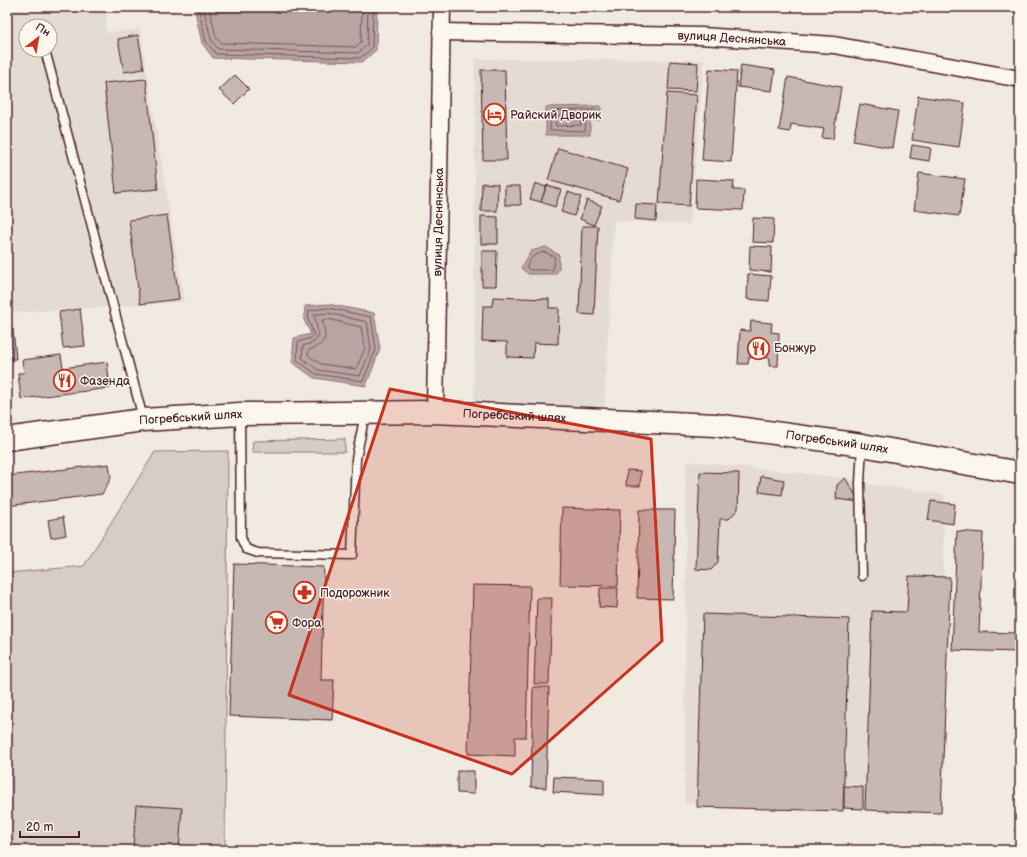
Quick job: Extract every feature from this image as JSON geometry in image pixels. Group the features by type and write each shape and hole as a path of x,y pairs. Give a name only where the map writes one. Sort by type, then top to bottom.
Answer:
{"main road":[{"name":"Погребський шлях","path":"7,439 143,420 240,414 435,412 715,425 862,445 1020,473"}],"street":[{"name":"вулиця Деснянська","path":"435,412 442,7"},
{"name":"вулиця Деснянська","path":"441,32 702,36 834,45 1020,79"}],"lane":[{"path":"47,58 143,420"},
{"path":"240,414 241,538 246,549 258,553 352,555 356,459 365,412"},
{"path":"862,445 860,484 862,576"}],"highlighted area":[{"path":"390,389 651,439 662,641 512,774 289,695"}],"shaded area":[{"path":"7,7 107,7 105,33 140,29 184,302 7,313"},
{"name":"Райский Дворик","path":"475,59 704,60 690,224 614,221 604,409 474,404"},
{"path":"345,439 345,452 252,452 253,441"},
{"path":"228,451 225,850 7,850 7,573 84,566 155,452"},
{"path":"686,461 845,478 860,483 944,494 941,813 685,803"}],"water":[{"path":"194,7 377,7 376,50 362,62 213,58 202,43"},
{"path":"601,106 601,120 590,120 590,135 546,135 546,107"},
{"path":"546,247 559,255 559,268 556,274 528,274 521,268 531,251"},
{"path":"328,304 374,313 380,349 366,386 314,378 292,362 294,338 311,334 304,320 305,306"}],"building":[{"path":"138,35 144,69 124,72 118,39"},
{"path":"670,61 698,63 696,91 668,90"},
{"path":"741,65 775,70 772,91 738,87"},
{"path":"709,69 737,71 731,162 702,160"},
{"name":"Райский Дворик","path":"481,70 505,70 507,160 483,160"},
{"path":"235,75 249,89 234,104 219,90"},
{"path":"788,77 841,87 833,139 822,138 824,129 791,124 790,132 779,130"},
{"path":"146,79 158,189 116,193 104,83"},
{"path":"667,93 697,95 689,206 659,204"},
{"path":"918,96 965,103 959,147 912,140"},
{"path":"860,104 898,111 892,148 853,141"},
{"path":"912,145 931,148 929,161 910,158"},
{"path":"558,148 628,169 619,200 548,180"},
{"path":"919,173 965,179 959,216 914,210"},
{"path":"696,179 734,181 733,190 744,190 743,210 695,208"},
{"path":"482,183 498,184 497,211 481,211"},
{"path":"535,183 546,187 541,202 530,199"},
{"path":"547,185 561,190 555,207 541,202"},
{"path":"505,186 520,186 521,205 505,205"},
{"path":"568,192 581,197 574,216 561,212"},
{"path":"587,200 602,206 594,225 580,219"},
{"path":"636,204 657,205 656,221 635,219"},
{"path":"167,215 179,299 140,304 129,220"},
{"path":"481,216 498,217 498,244 481,244"},
{"path":"753,218 774,219 773,243 752,242"},
{"path":"582,226 598,226 594,315 579,314"},
{"path":"750,246 772,247 771,272 749,270"},
{"path":"482,251 497,251 496,286 482,286"},
{"path":"748,274 771,276 769,301 747,299"},
{"path":"493,297 549,299 549,308 559,308 558,344 534,343 533,358 507,357 507,342 482,341 483,306 492,306"},
{"path":"80,309 85,346 63,348 59,312"},
{"path":"751,321 772,323 771,332 779,333 778,366 769,366 770,358 749,357 748,364 738,364 740,330 750,331"},
{"path":"13,329 16,359 7,359 7,330"},
{"name":"Фазенда","path":"61,355 63,368 107,362 110,388 21,399 18,373 24,373 22,360"},
{"path":"109,464 111,478 102,494 7,506 7,476"},
{"path":"627,470 641,471 640,486 626,486"},
{"path":"700,472 739,473 738,509 729,519 720,519 718,562 711,570 696,569"},
{"path":"761,476 784,480 782,495 759,492"},
{"path":"845,478 860,502 836,499 837,485"},
{"path":"931,501 955,504 953,524 928,520"},
{"path":"562,508 620,510 618,586 560,585"},
{"path":"639,510 675,510 673,599 637,598"},
{"path":"63,517 66,535 51,538 48,520"},
{"path":"957,531 983,533 979,632 1018,633 1017,652 952,650"},
{"name":"Фора","path":"234,564 324,567 321,680 334,680 332,720 229,716"},
{"path":"909,576 950,577 941,813 865,810 872,611 907,612"},
{"path":"473,585 530,586 526,737 515,737 515,756 468,754"},
{"path":"600,588 618,588 617,608 599,607"},
{"path":"537,598 552,598 549,684 534,684"},
{"path":"703,614 849,619 843,811 697,807"},
{"path":"533,687 549,687 546,788 531,787"},
{"path":"457,771 474,771 474,794 457,793"},
{"path":"554,777 604,779 604,795 553,792"},
{"path":"844,786 863,787 863,809 844,808"},
{"path":"136,805 182,808 179,850 133,850"}],"place":[{"name":"Райский Дворик","path":"494,115"},
{"name":"Бонжур","path":"758,348"},
{"name":"Фазенда","path":"64,381"},
{"name":"Подорожник","path":"305,593"},
{"name":"Фора","path":"277,623"}]}
